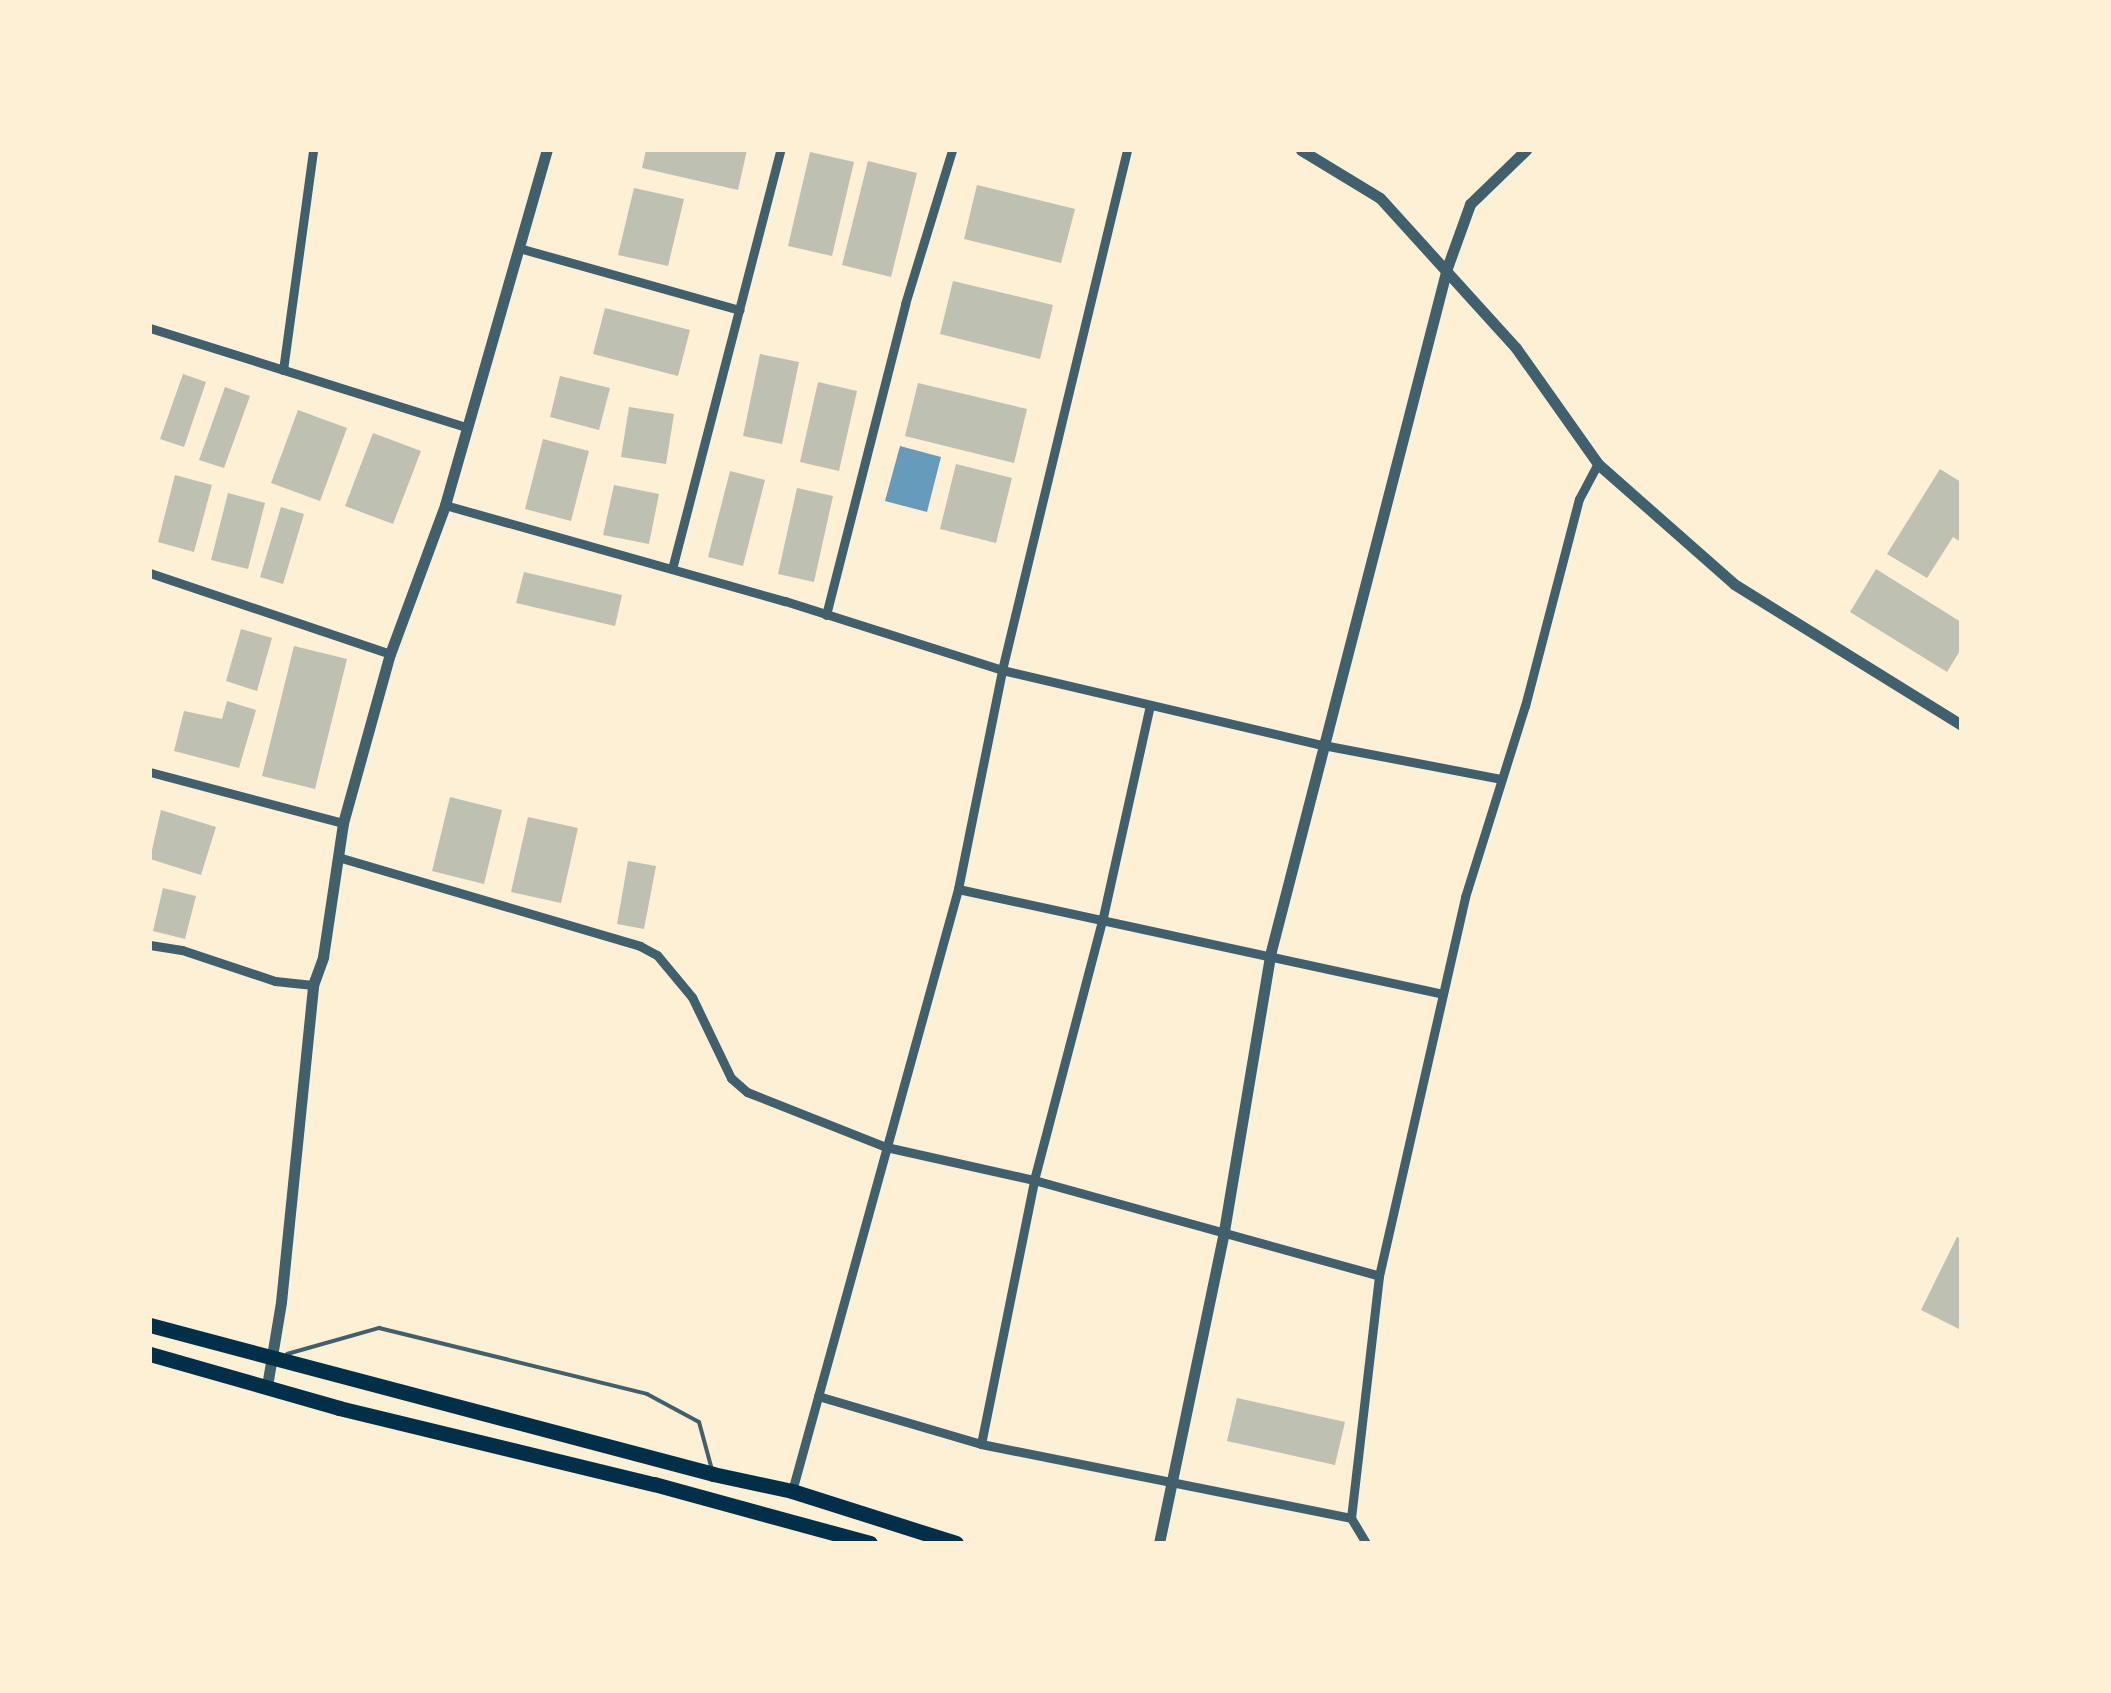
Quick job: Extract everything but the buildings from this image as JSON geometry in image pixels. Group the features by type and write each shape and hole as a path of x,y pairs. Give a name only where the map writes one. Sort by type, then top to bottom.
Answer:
{"highway":[{"path":"150,1326 713,1474 792,1491 956,1543"},
{"path":"150,1354 340,1408 870,1543"},
{"path":"762,1514 836,1543"}],"street":[{"path":"283,370 313,150"},
{"path":"267,1386 281,1302 312,985 324,956 342,822 390,654 445,506 547,150"},
{"path":"672,569 780,150"},
{"path":"826,615 905,304 952,150"},
{"path":"792,1491 958,889 1002,670 1127,150"},
{"path":"1301,150 1380,198 1516,348 1598,464 1734,584 1961,725"},
{"path":"1159,1543 1224,1231 1270,954 1447,268 1470,204 1526,150"},
{"path":"520,248 739,310"},
{"path":"150,328 465,427"},
{"path":"1366,1543 1351,1518 1378,1276 1465,897 1502,780 1579,499 1598,464"},
{"path":"445,506 672,569 1002,670 1323,745 1502,780"},
{"path":"150,573 390,654"},
{"path":"981,1444 1034,1180 1103,917 1150,705"},
{"path":"150,772 342,822"},
{"path":"338,858 640,946 670,965 730,1078 747,1092 886,1147 1034,1180 1378,1276"},
{"path":"958,889 1103,917 1443,994"},
{"path":"150,945 182,950 275,981 312,985"},
{"path":"818,1396 981,1444 1351,1518"}],"lane":[{"path":"269,1359 380,1328 648,1394 699,1422 713,1474"}],"water":[{"path":"900,446 941,457 927,512 885,501"}]}
